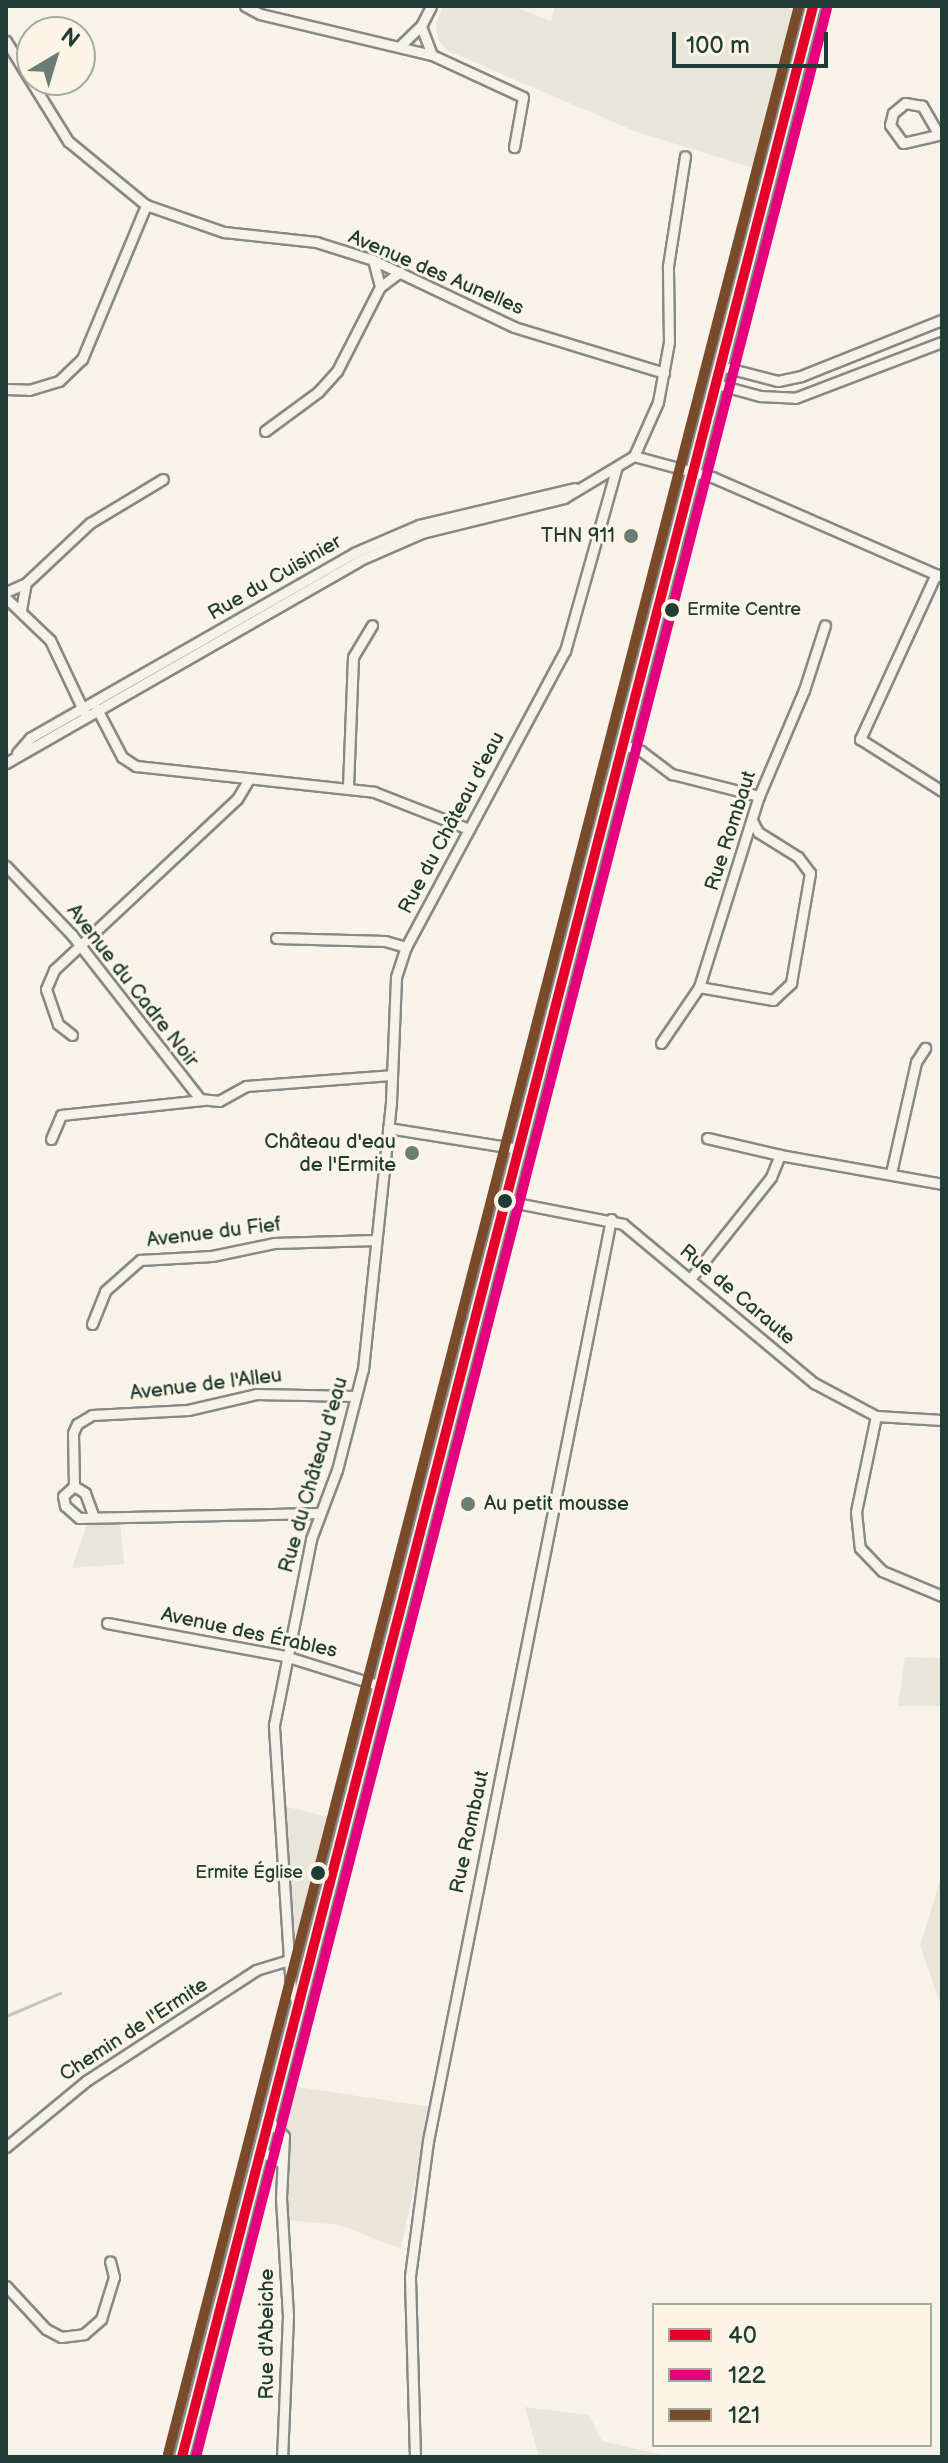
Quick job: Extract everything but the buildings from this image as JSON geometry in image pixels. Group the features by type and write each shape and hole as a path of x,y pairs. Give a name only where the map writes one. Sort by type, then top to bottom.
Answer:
{"main road":[{"path":"182,2457 813,6"}],"street":[{"path":"245,6 260,14 401,45 432,55 523,97 514,147"},
{"path":"401,45 421,26 431,6"},
{"path":"421,26 432,55"},
{"path":"6,41 68,141 146,205 82,359 59,381 29,390 6,389"},
{"path":"905,103 922,106 941,134 903,143 890,125 893,113 905,103"},
{"path":"685,156 668,266 669,342 664,373 649,428 634,456 694,471 939,576 860,739 942,791"},
{"name":"Avenue des Aunelles","path":"146,205 224,232 316,242 373,260 514,327 664,373"},
{"path":"373,260 380,287"},
{"path":"265,431 318,392 337,371 380,287 400,272"},
{"path":"720,366 778,381 942,320"},
{"path":"716,384 760,396 795,398 942,342"},
{"name":"Rue du Cuisinier","path":"6,763 11,754 354,553 419,525 578,488 634,456"},
{"name":"Rue du Château d'eau","path":"299,2006 291,1990 274,1754 285,1656 320,1513 355,1396 371,1321 375,1240 388,1128 396,977 406,947 565,651 616,469"},
{"path":"6,592 26,583 90,523 163,479"},
{"path":"21,610 26,583"},
{"path":"6,598 50,640 84,713"},
{"path":"348,787 353,657 372,625"},
{"name":"Rue Rombaut","path":"661,1043 699,987 759,796 804,690 825,625"},
{"path":"96,706 122,757 136,766 348,787 469,829"},
{"path":"623,745 641,751 672,774 759,796"},
{"path":"72,1035 58,1024 46,989 54,970 237,799 249,779"},
{"path":"699,987 773,1000 791,983 810,873 798,857 758,832 753,822"},
{"name":"Avenue du Cadre Noir","path":"6,866 82,947 199,1097"},
{"path":"276,938 385,941 406,947"},
{"path":"891,1173 916,1062 925,1048"},
{"path":"51,1139 61,1115 199,1097 219,1101 246,1086 391,1075"},
{"path":"388,1128 519,1149"},
{"path":"707,1138 780,1155 942,1184"},
{"path":"690,1279 771,1177 780,1155"},
{"name":"Rue de Caraute","path":"506,1201 611,1219 690,1279 814,1383 876,1416 942,1420"},
{"name":"Rue Rombaut","path":"415,2457 410,2276 428,2141 611,1219"},
{"name":"Avenue du Fief","path":"92,1324 105,1291 140,1260 212,1256 274,1243 375,1240"},
{"name":"Avenue de l'Alleu","path":"320,1513 93,1515 79,1518 65,1506 63,1496 74,1486 73,1433 77,1424 92,1415 188,1410 256,1394 355,1396"},
{"path":"876,1416 856,1512 860,1548 882,1571 942,1596"},
{"path":"74,1486 85,1493 93,1515"},
{"name":"Avenue des Érables","path":"107,1623 285,1656 381,1686"},
{"name":"Chemin de l'Ermite","path":"6,2147 86,2081 256,1970 291,1959"},
{"name":"Rue d'Abeiche","path":"269,2121 284,2136 282,2163 288,2316 282,2457"},
{"path":"261,2151 282,2163"},
{"path":"6,2286 46,2329 61,2337 84,2334 101,2319 114,2277 110,2261"}],"shaded area":[{"path":"443,6 512,6 551,21 554,6 781,6 798,12 753,168 637,132 448,51 438,40 436,23"},
{"path":"88,1522 120,1522 124,1564 72,1568"},
{"path":"905,1657 942,1658 942,1706 898,1706"},
{"path":"283,1806 338,1819 333,1822 299,1973"},
{"path":"942,1874 942,2009 920,1946"},
{"path":"284,2085 431,2107 401,2249 340,2225 275,2219 274,2159"},
{"path":"525,2407 589,2415 602,2441 671,2457 539,2457"}],"waterway":[{"path":"6,2016 60,1993"}],"transit line":[{"name":"121","path":"168,2454 799,6"},
{"name":"40","path":"182,2457 813,6"},
{"name":"122","path":"196,2457 827,9"}],"place":[{"name":"THN 911","path":"631,536"},
{"name":"Ermite Centre","path":"672,610"},
{"name":"Château d'eau de l'Ermite","path":"412,1153"},
{"name":"Au petit mousse","path":"468,1504"},
{"name":"Ermite Église","path":"318,1873"}]}
